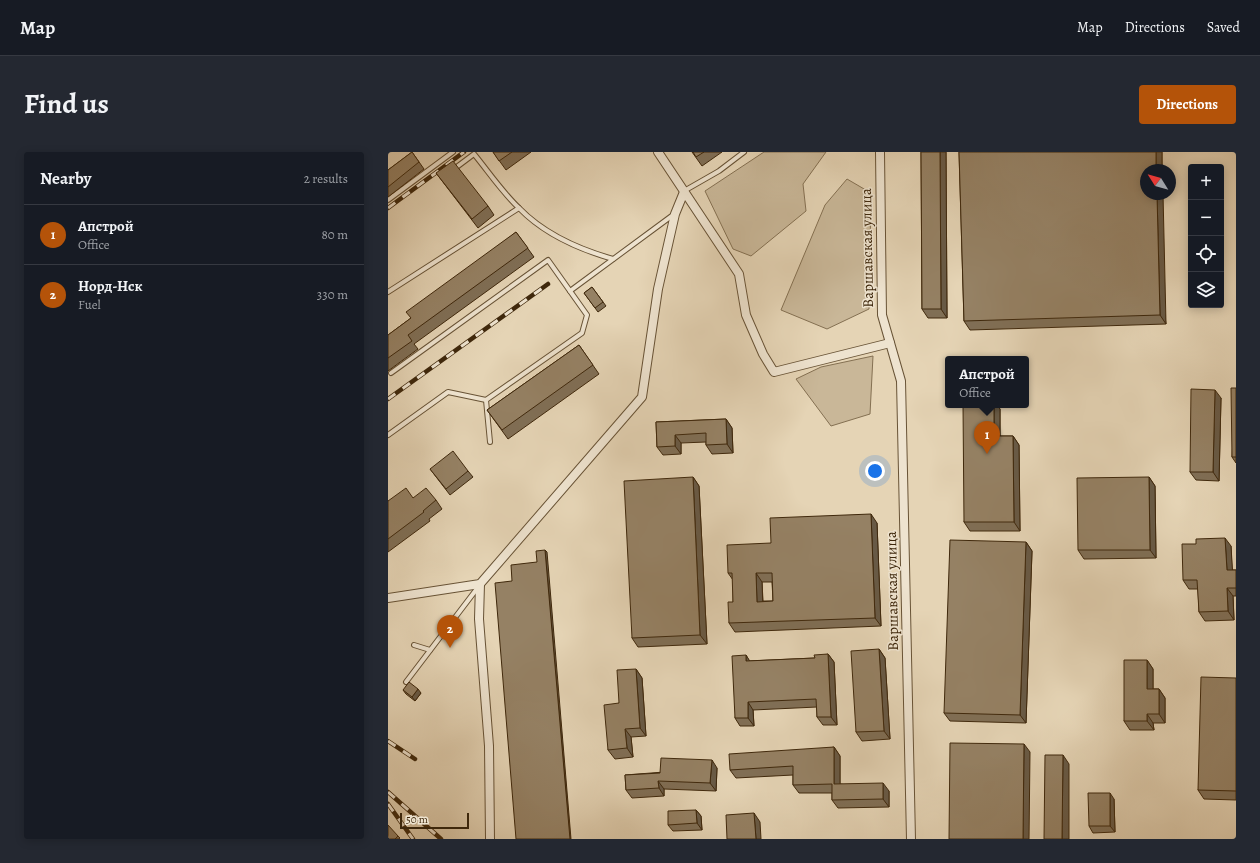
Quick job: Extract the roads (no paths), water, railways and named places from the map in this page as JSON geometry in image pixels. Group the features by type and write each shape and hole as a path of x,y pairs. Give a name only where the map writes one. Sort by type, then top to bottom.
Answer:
{"street":[{"path":"658,152 739,274 746,315 763,354 774,372 890,343"},
{"name":"Варшавская улица","path":"880,152 882,315 901,380 912,839"},
{"path":"490,839 489,746 479,619 480,584 642,397 658,289 675,214 684,192"},
{"path":"388,598 480,584"}],"lane":[{"path":"388,200 454,152"},
{"path":"450,172 474,152 519,208 549,232 584,250 612,259"},
{"path":"684,192 719,171 744,152"},
{"path":"388,292 519,208"},
{"path":"570,291 675,214"},
{"path":"388,435 448,392 486,400 582,333 587,315 548,260 391,373"},
{"path":"486,400 490,442"},
{"path":"406,682 480,584"},
{"path":"414,645 430,650"}],"railway":[{"path":"388,208 464,152"},
{"path":"388,399 548,284"},
{"path":"388,741 415,759"},
{"path":"388,792 441,839"},
{"path":"388,804 413,839"}],"place":[{"name":"Апстрой","path":"987,454"},
{"name":"Норд-Нск","path":"450,648"}]}
